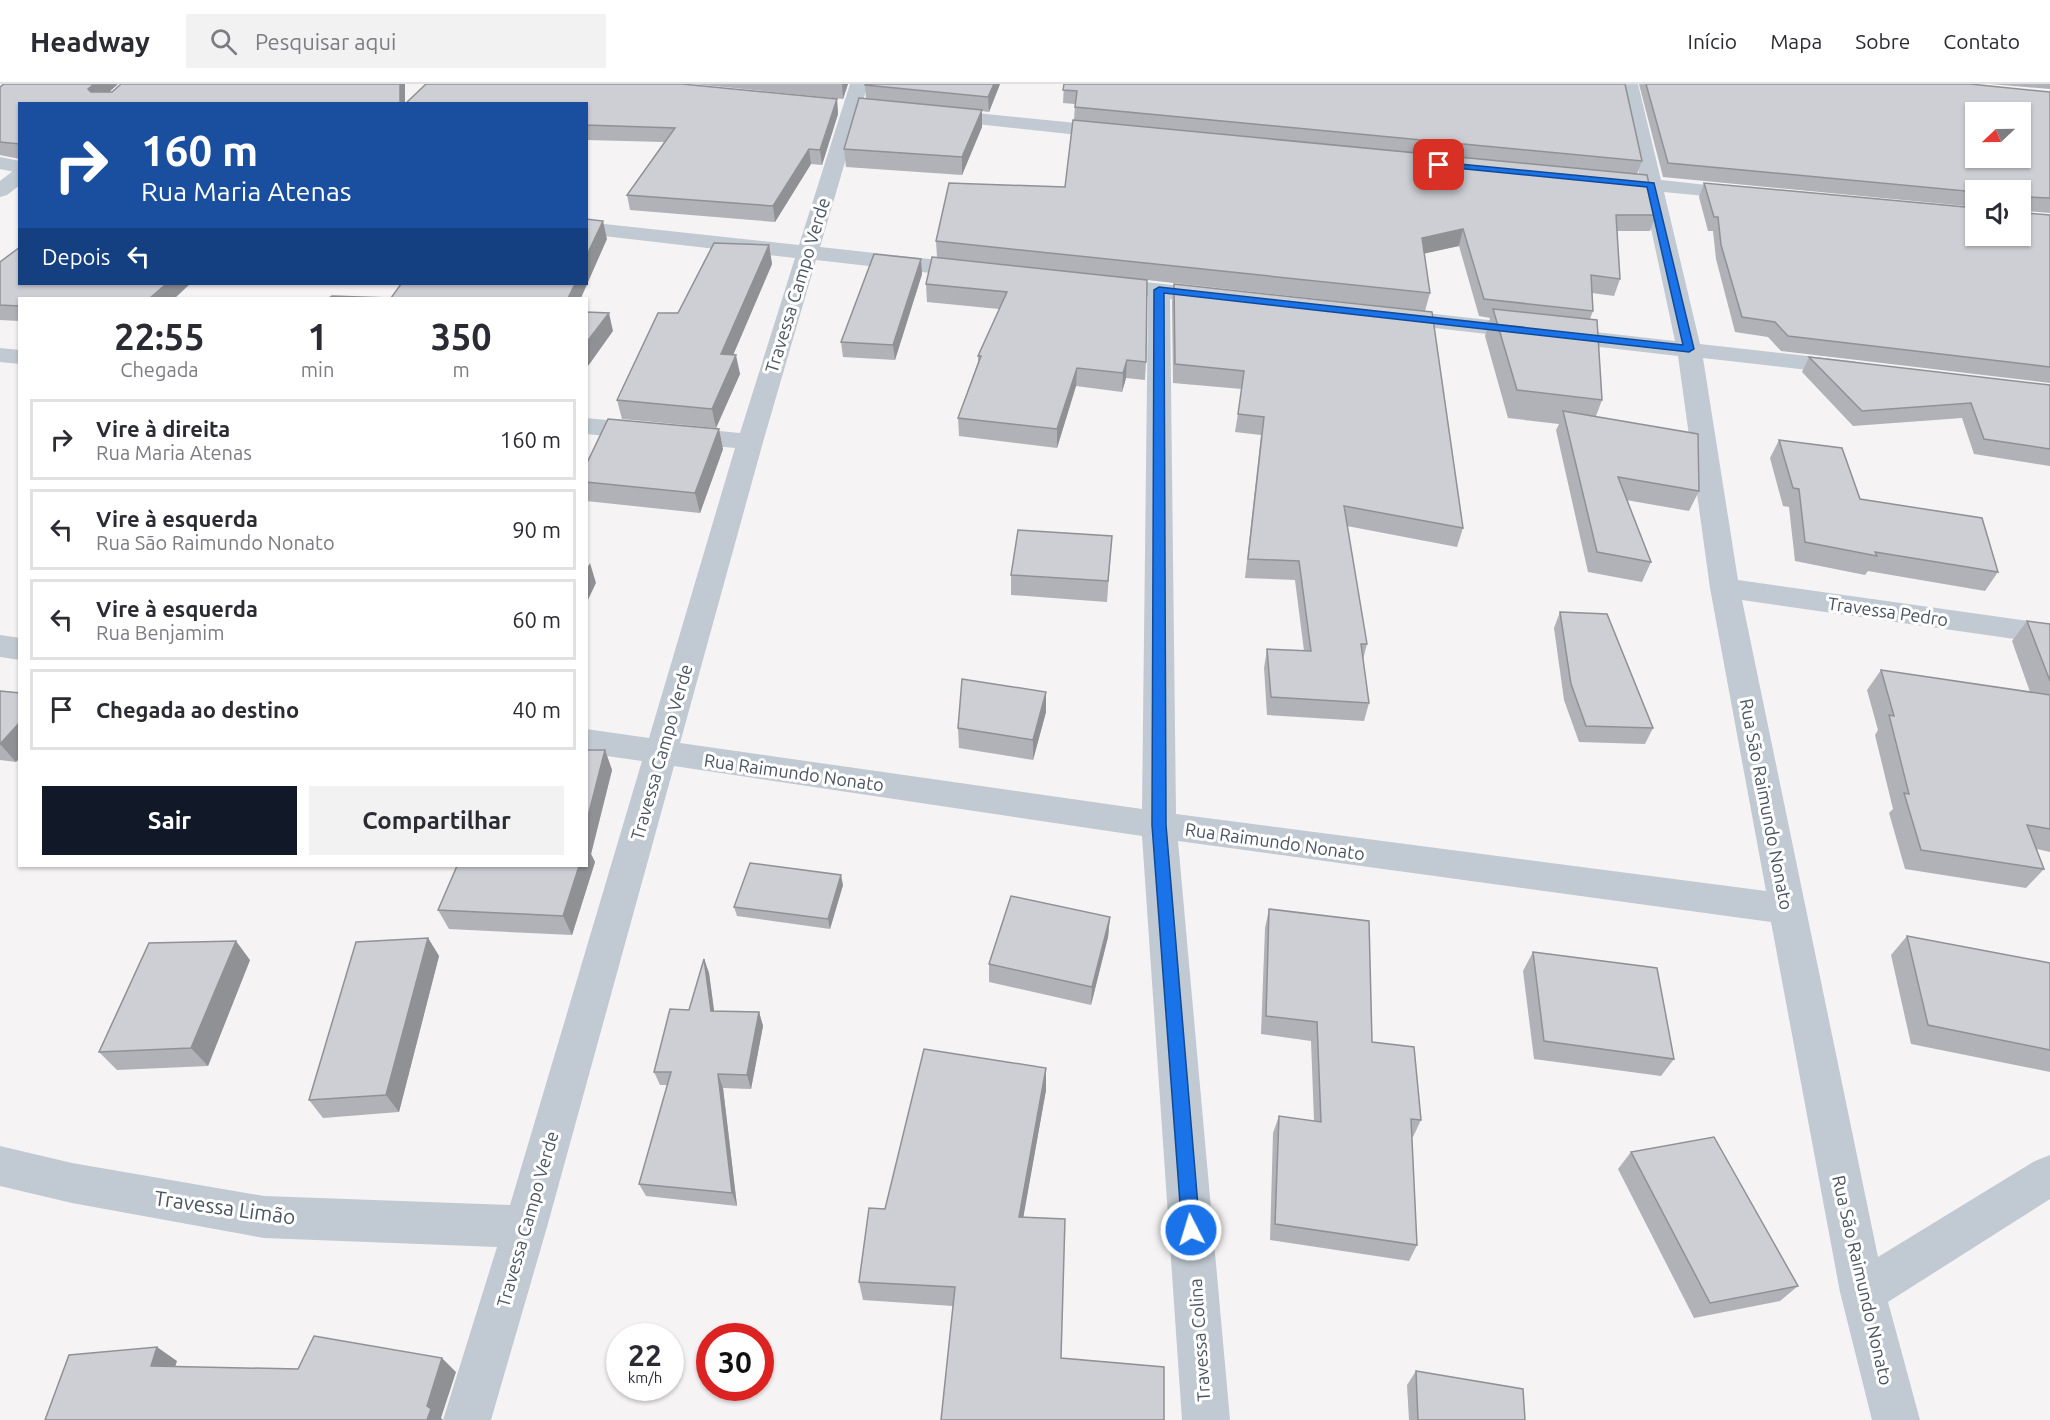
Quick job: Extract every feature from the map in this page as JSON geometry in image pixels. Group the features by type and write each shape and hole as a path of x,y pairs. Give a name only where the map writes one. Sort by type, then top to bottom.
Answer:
{"street":[{"name":"Rua São Raimundo Nonato","path":"1629,84 1689,349 1725,588 1863,1292 1896,1420"},
{"name":"Travessa Campo Verde","path":"467,1420 525,1227 750,442 853,101"},
{"path":"923,114 1138,135"},
{"path":"0,163 18,167"},
{"path":"0,191 18,177"},
{"path":"1591,179 1767,196"},
{"path":"588,228 995,273"},
{"path":"1077,282 1241,299"},
{"name":"Travessa Colina","path":"1159,290 1159,825 1206,1420"},
{"path":"1371,314 1875,371"},
{"path":"0,355 18,357"},
{"path":"588,426 750,442"},
{"name":"Travessa Pedro","path":"1725,588 2050,634"},
{"path":"0,646 18,649"},
{"name":"Rua Raimundo Nonato","path":"588,741 1159,825 1787,909"},
{"name":"Travessa Limão","path":"0,1166 72,1183 264,1217 525,1227"},
{"path":"1863,1292 2050,1175"}],"building":[{"path":"4,84 94,84 88,89 91,92 112,92 121,84 400,84 400,102 18,102 18,144 0,142 0,87"},
{"path":"426,84 682,84 837,99 820,150 809,149 773,206 627,195 675,128 588,125 588,102 407,102"},
{"path":"865,84 994,84 988,97"},
{"path":"1064,84 1625,84 1642,161 1075,107 1077,91 1063,90"},
{"path":"1646,84 1970,84 2050,92 2050,198 2031,197 2031,180 1965,180 1965,191 1668,163"},
{"path":"859,98 982,110 962,157 844,149"},
{"path":"1073,120 1647,175 1656,215 1616,215 1620,279 1591,275 1593,311 1484,299 1463,229 1422,238 1430,293 936,241 949,183 1065,187"},
{"path":"1704,183 1965,207 1965,246 2031,246 2031,213 2050,215 2050,367 1788,336 1775,322 1742,317 1721,245 1718,217 1714,217"},
{"path":"588,219 603,221 588,253"},
{"path":"714,243 769,245 721,354 736,355 712,409 617,400 658,313 678,313"},
{"path":"18,248 18,285 165,285 151,297 18,297 18,306 0,305 0,262"},
{"path":"874,254 921,259 893,345 841,342"},
{"path":"932,257 1147,280 1146,362 1127,360 1123,373 1077,368 1057,429 958,418 981,356 978,356 1007,292 926,284"},
{"path":"1174,284 1432,312 1463,528 1344,506 1367,644 1361,644 1369,703 1271,697 1267,649 1311,651 1299,561 1248,559 1264,417 1238,414 1244,371 1175,364"},
{"path":"400,285 574,285 568,297 392,297"},
{"path":"1493,309 1597,320 1602,400 1517,390"},
{"path":"588,312 609,313 588,340"},
{"path":"1809,357 2050,385 2050,449 1984,439 1971,403 1862,411"},
{"path":"1563,411 1698,434 1699,491 1618,477 1651,562 1597,552"},
{"path":"608,419 719,429 695,493 588,482 588,461"},
{"path":"1779,440 1842,448 1860,499 1982,518 1998,572 1875,552 1877,556 1805,542 1799,489 1793,488"},
{"path":"1018,530 1112,536 1108,581 1011,575"},
{"path":"1560,612 1607,614 1653,728 1586,726 1571,684"},
{"path":"2027,621 2050,624 2050,681"},
{"path":"1881,670 2050,695 2050,829 2027,825 2044,869 1921,850 1904,793 1909,794 1889,715 1894,716"},
{"path":"962,679 1046,692 1033,740 958,728"},
{"path":"0,691 18,693 18,724 0,744"},
{"path":"588,750 605,750 588,816"},
{"path":"750,863 841,875 828,919 734,907"},
{"path":"457,867 579,867 563,916 438,910"},
{"path":"1011,896 1110,917 1092,987 989,964"},
{"path":"1269,909 1369,921 1372,1042 1414,1047 1421,1120 1411,1119 1417,1245 1275,1224 1279,1116 1321,1122 1317,1022 1266,1016"},
{"path":"1907,936 2050,963 2050,1050 1928,1025"},
{"path":"428,938 386,1095 309,1100 356,942"},
{"path":"236,941 191,1048 99,1052 149,943"},
{"path":"1533,952 1657,968 1674,1059 1544,1041"},
{"path":"704,959 711,1011 759,1012 747,1075 718,1074 732,1193 639,1184 671,1072 654,1072 670,1009 689,1010"},
{"path":"924,1049 1046,1068 1019,1217 1065,1219 1061,1358 1164,1367 1164,1420 941,1420 955,1287 859,1282 869,1208 885,1209"},
{"path":"1714,1137 1798,1286 1710,1303 1631,1152"},
{"path":"314,1336 442,1358 427,1406 431,1409 427,1420 45,1420 69,1355 157,1347 151,1366 298,1369"},
{"path":"1416,1371 1523,1389 1525,1420 1418,1420"}],"route":[{"path":"1191,1230 1159,825 1159,290 1689,349 1651,185 1439,165"}]}
